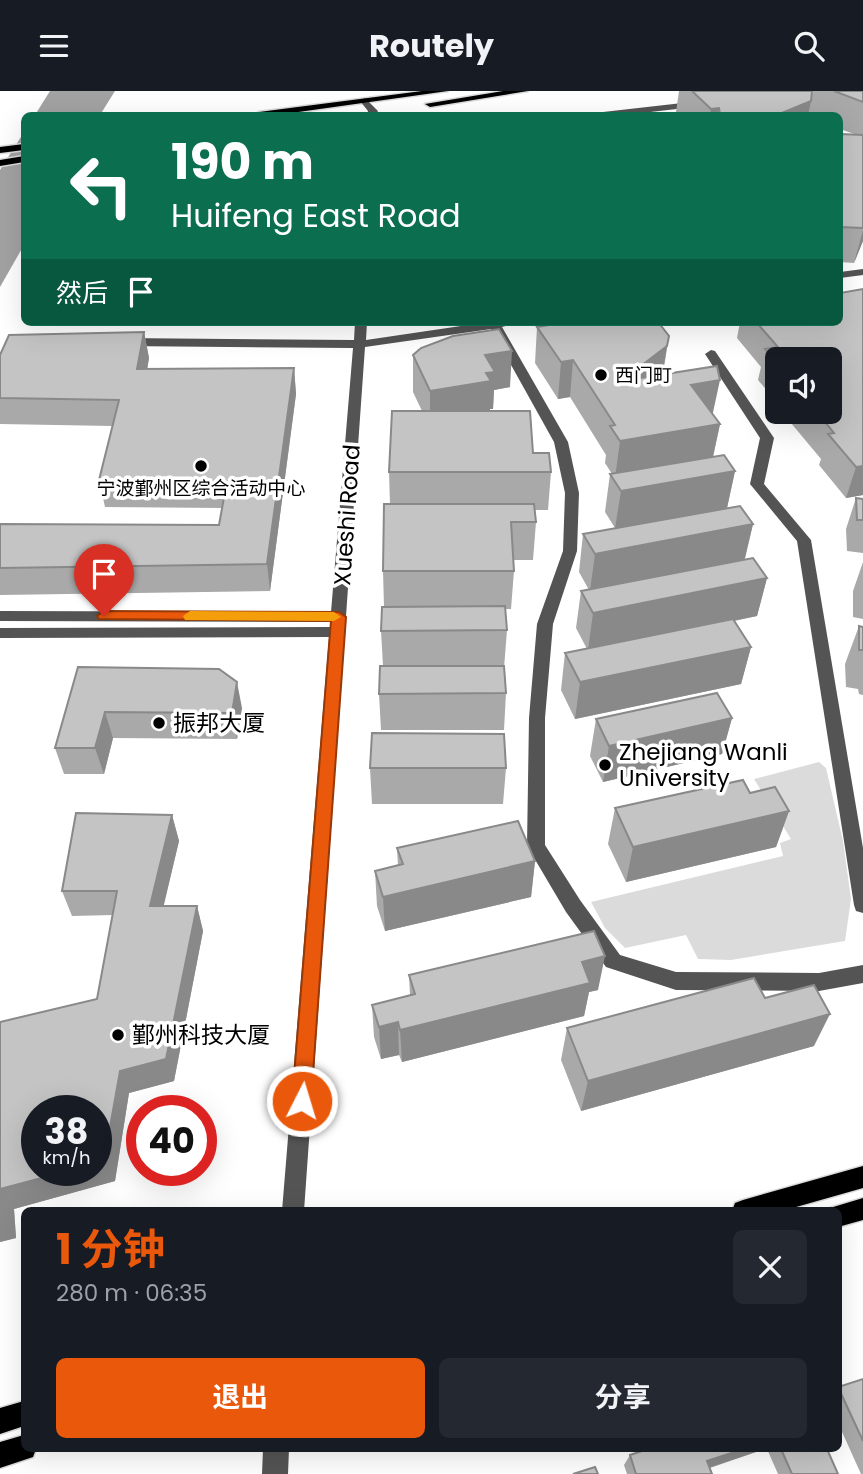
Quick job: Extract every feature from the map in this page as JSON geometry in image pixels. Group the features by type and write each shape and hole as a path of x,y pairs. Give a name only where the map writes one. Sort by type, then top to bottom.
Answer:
{"main road":[{"path":"282,112 443,91"},
{"path":"379,112 523,91"},
{"path":"0,150 21,147"},
{"path":"0,163 21,160"},
{"path":"757,1207 863,1177"},
{"path":"842,1215 863,1209"},
{"path":"0,1421 21,1415"},
{"path":"0,1455 21,1449"}],"street":[{"path":"365,101 371,112"},
{"path":"628,112 711,102"},
{"path":"843,275 863,272"},
{"name":"Xueshi Road","path":"293,1207 361,326"},
{"path":"110,342 360,344 488,326"},
{"path":"496,326 561,442 572,493 570,551 545,624 537,718 536,846 573,906 613,961 676,981 819,982 863,974"},
{"path":"711,354 767,437 757,484 804,540 863,905"},
{"path":"0,615 339,624"},
{"path":"0,633 339,624"},
{"path":"275,1474 276,1452"}],"shaded area":[{"path":"50,91 115,91 102,112 37,112"},
{"path":"21,137 21,250 0,287 0,170"},
{"path":"819,762 826,768 843,841 851,899 845,941 731,960 698,959 686,935 625,948 605,928 591,902 783,856 780,843 791,839 754,779"}],"building":[{"path":"692,91 812,91 811,101 784,112 720,112 719,108 711,109"},
{"path":"834,91 863,91 863,102"},
{"path":"843,134 863,135 863,228 843,227"},
{"path":"863,289 863,466 856,467 828,434 834,433 827,424 842,424 842,347 778,347 760,326 843,326 843,292"},
{"path":"661,326 669,336 667,346 621,381 717,366 720,380 691,385 720,424 620,441 610,426 615,425 573,360 561,362 537,327"},
{"path":"499,329 512,351 485,355 495,372 486,373 491,381 430,391 413,355 421,348 453,336"},
{"name":"宁波鄞州区综合活动中心","path":"144,332 137,369 294,368 267,564 0,568 0,524 219,525 227,481 99,480 119,400 0,398 0,355 9,335"},
{"path":"392,411 530,411 533,453 549,453 551,472 389,472"},
{"path":"724,455 735,471 621,491 610,474"},
{"path":"856,498 863,499 863,520 857,520"},
{"path":"384,504 534,504 536,522 511,522 514,571 383,571"},
{"path":"740,506 753,524 595,554 583,534"},
{"path":"753,558 767,578 593,613 581,591"},
{"path":"505,606 507,630 381,631 382,607"},
{"path":"733,619 751,647 580,682 565,653"},
{"path":"859,626 863,627 863,650 859,650"},
{"path":"380,666 504,666 506,693 379,694"},
{"path":"78,667 219,669 237,682 232,713 105,712 95,748 55,748"},
{"path":"717,693 732,718 609,746 596,719"},
{"path":"372,733 504,734 506,768 370,768"},
{"path":"743,780 750,793 775,787 789,811 633,847 615,808"},
{"name":"鄞州科技大厦","path":"76,813 172,815 150,906 197,906 166,1059 120,1071 112,1116 112,1095 21,1095 21,1183 0,1189 0,1022 97,999 117,891 62,891"},
{"path":"518,821 535,861 383,897 375,871 403,864 397,848"},
{"path":"594,931 605,956 582,962 590,983 400,1030 398,1022 379,1027 372,1005 415,994 409,975"},
{"path":"754,978 765,998 814,985 830,1014 588,1081 567,1028"},
{"path":"863,1379 863,1441 842,1396 842,1386"},
{"path":"639,1452 735,1452 707,1461 712,1474 636,1474 630,1455"},
{"path":"782,1452 828,1452 838,1474 792,1474"},
{"path":"595,1467 598,1474 573,1474"}],"slow traffic":[{"path":"190,616 334,617"}],"place":[{"name":"西门町","path":"601,375"},
{"name":"宁波鄞州区综合活动中心","path":"201,466"},
{"name":"振邦大厦","path":"159,723"},
{"name":"Zhejiang Wanli University","path":"605,765"},
{"name":"鄞州科技大厦","path":"118,1035"}],"route":[{"path":"104,616 339,617 302,1101"}]}
